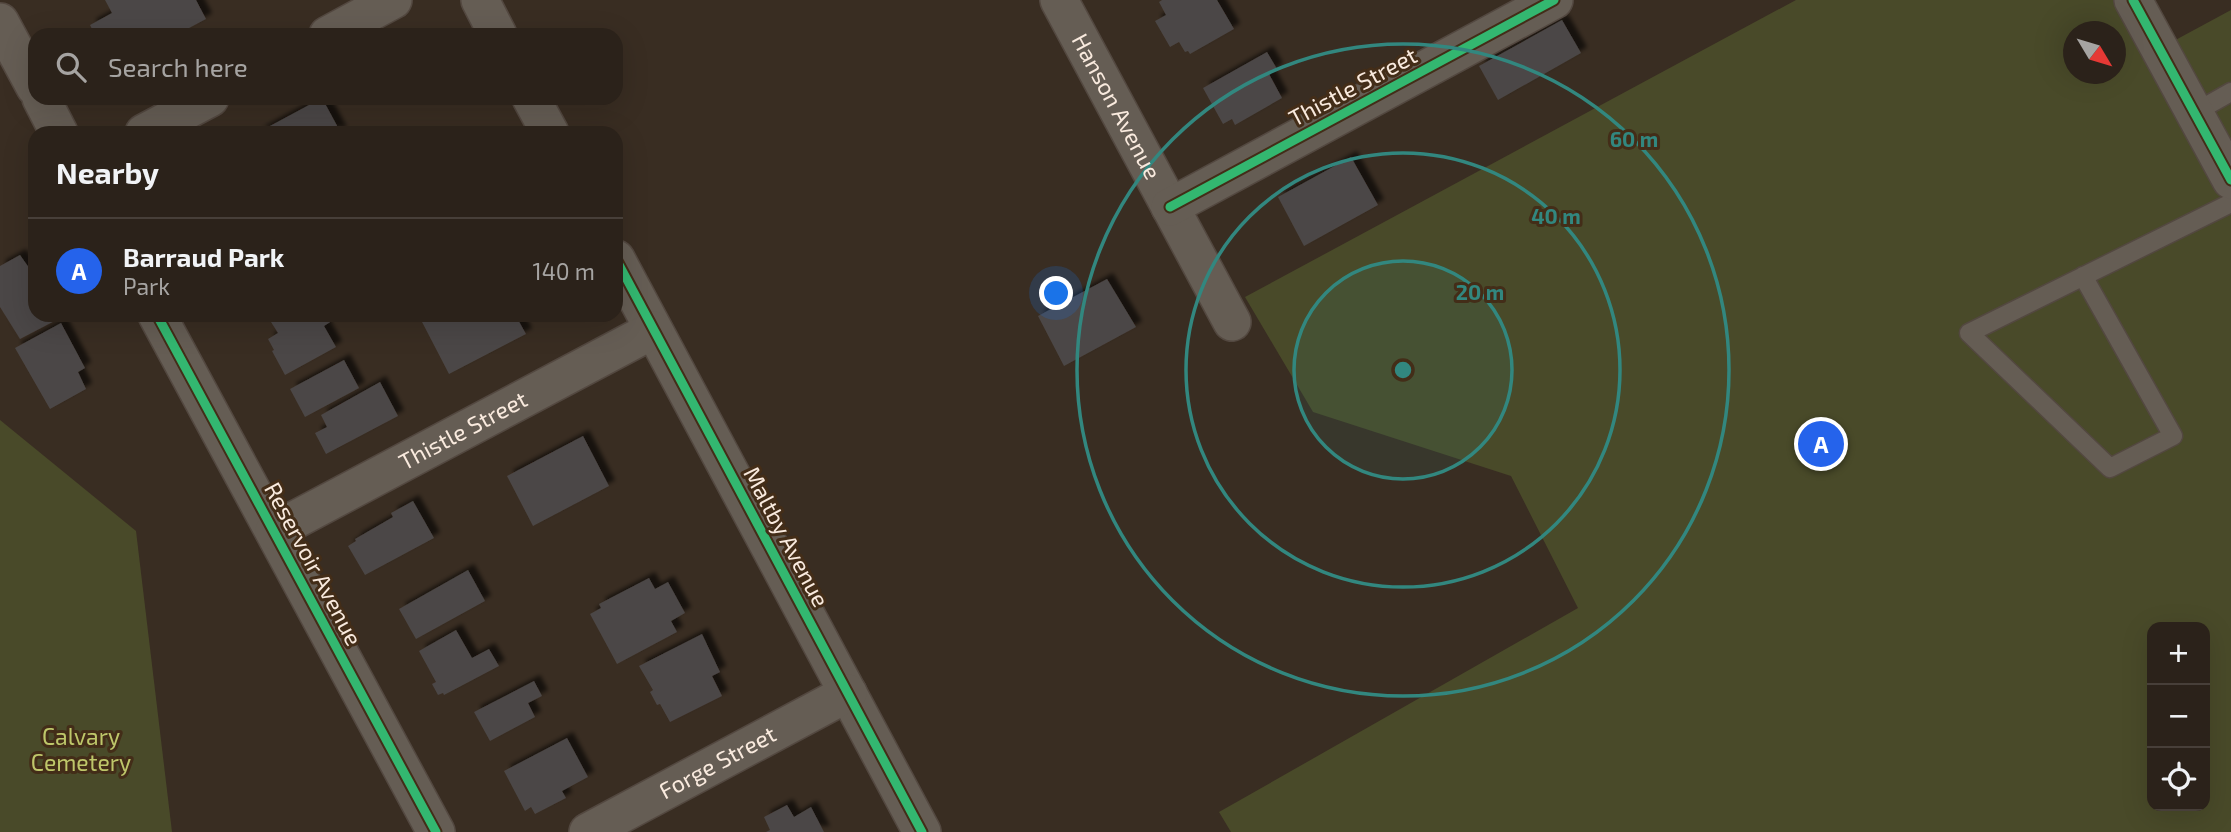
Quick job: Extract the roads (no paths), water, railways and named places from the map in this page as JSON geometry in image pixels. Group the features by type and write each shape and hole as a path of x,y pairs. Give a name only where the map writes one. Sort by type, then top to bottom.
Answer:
{"street":[{"path":"341,28 393,0"},
{"path":"480,0 494,28"},
{"name":"Hanson Avenue","path":"1059,0 1232,323"},
{"name":"Thistle Street","path":"1170,207 1554,0"},
{"path":"2133,0 2231,180"},
{"path":"0,22 28,74"},
{"path":"45,105 56,126"},
{"path":"157,126 197,105"},
{"path":"535,105 546,126"},
{"name":"Maltby Avenue","path":"623,272 922,832"},
{"name":"Reservoir Avenue","path":"161,322 436,832"},
{"name":"Thistle Street","path":"274,531 653,330"},
{"name":"Forge Street","path":"588,832 848,693"}],"lane":[{"path":"2194,113 2231,92"},
{"path":"2083,276 2173,436 2110,468 1969,333 2083,276 2231,203"}],"place":[{"name":"Barraud Park","path":"1821,444"}],"park label":[{"name":"Calvary Cemetery","path":"81,750"}]}
